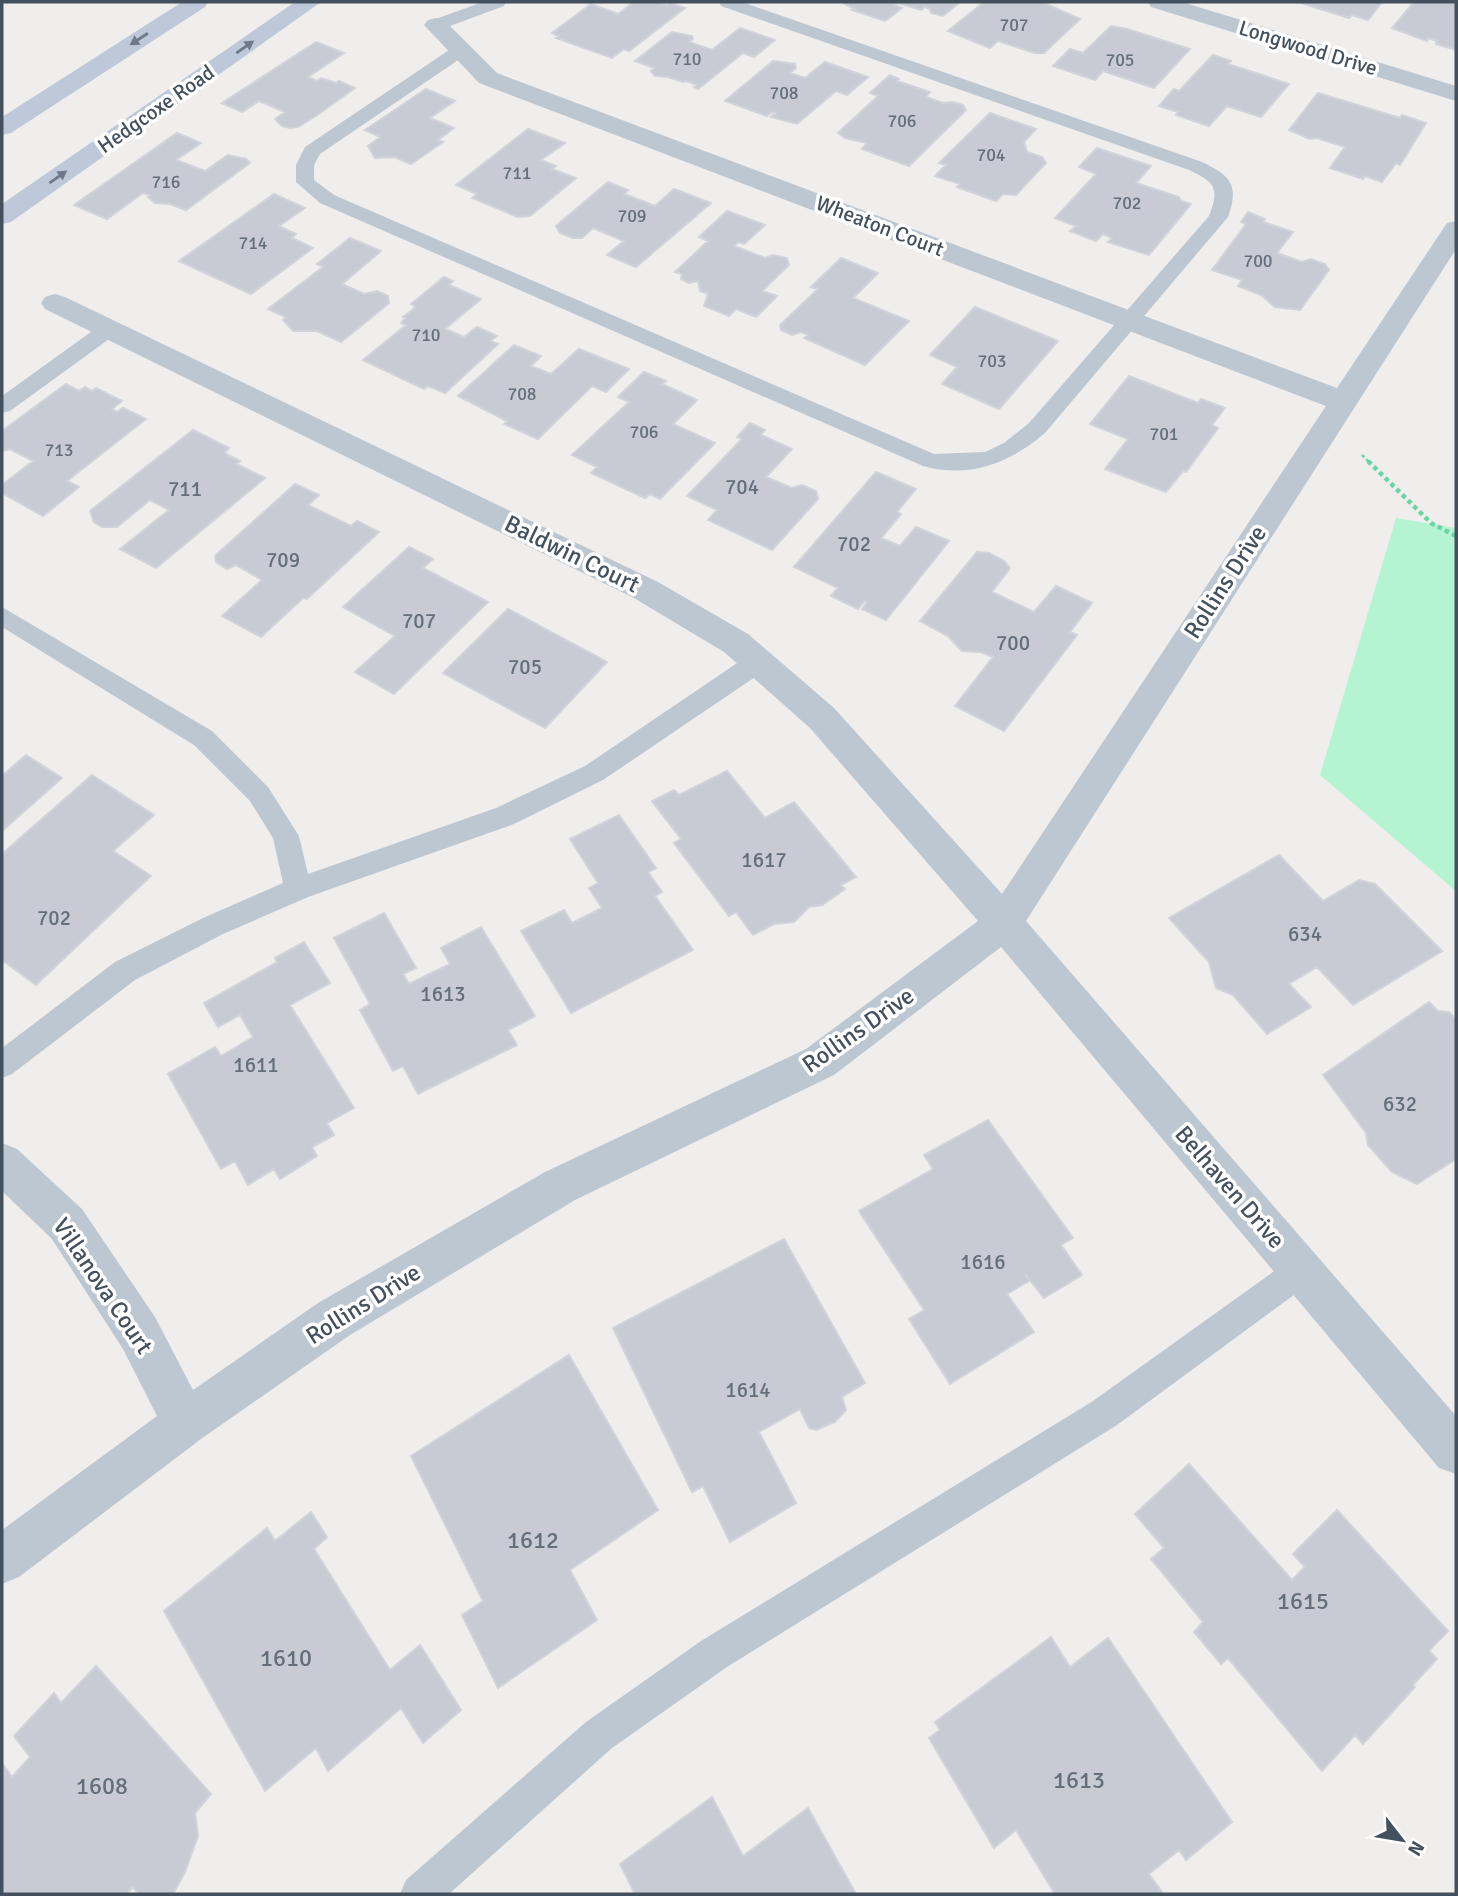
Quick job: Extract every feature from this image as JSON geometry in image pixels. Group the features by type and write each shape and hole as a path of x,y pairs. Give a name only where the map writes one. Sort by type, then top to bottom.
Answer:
{"main road":[{"path":"2,128 197,2"},
{"name":"Hedgcoxe Road","path":"2,216 310,2"}],"street":[{"name":"Longwood Drive","path":"1159,2 1456,94"},
{"name":"Wheaton Court","path":"436,25 488,78 1342,401"},
{"name":"Rollins Drive","path":"2,1560 185,1423 334,1319 560,1186 820,1062 1004,923 1456,229"},
{"name":"Baldwin Court","path":"55,303 646,590 736,643 822,718 1004,923"},
{"name":"Belhaven Drive","path":"1004,923 1456,1451"},
{"name":"Villanova Court","path":"2,1163 67,1224 139,1333 185,1423"}],"lane":[{"path":"436,25 498,2"},
{"path":"461,50 312,151 305,165 305,182 327,199 931,461 983,462 1010,452 1037,428 1218,217 1226,195 1223,186 1209,173 1183,161 727,2"},
{"path":"2,406 108,329"},
{"path":"2,616 203,738 259,794 286,836 298,889"},
{"path":"2,1065 125,971 213,926 298,889 505,816 594,773 758,662"},
{"path":"420,1894 599,1735 714,1654 1105,1413 1302,1270"}],"path":[{"path":"1321,434 1361,455 1431,523 1456,536"}],"green space":[{"path":"1396,518 1456,528 1456,891 1320,775"}],"building":[{"path":"634,2 670,3 685,8 629,51 624,49 612,58 556,38 559,36 552,33 591,4 618,14"},
{"path":"841,2 960,2 943,16 931,13 930,9 925,7 921,10 898,3 895,5 902,8 885,21 852,10 855,9"},
{"path":"984,2 1042,2 1080,19 1044,53 1035,53 998,41 990,48 948,31"},
{"path":"1298,2 1382,2 1368,20 1352,15 1349,18"},
{"path":"1414,2 1456,2 1456,50 1436,44 1437,41 1428,38 1427,41 1392,28"},
{"path":"1111,26 1190,49 1154,88 1103,71 1095,80 1053,66 1070,49 1083,53"},
{"path":"740,28 775,40 754,57 743,53 698,89 694,87 697,85 686,81 655,76 651,71 654,68 635,61 672,32 692,36 693,39 689,42 712,50"},
{"path":"316,42 344,53 308,77 317,81 321,78 336,83 339,81 355,88 316,116 298,127 290,128 282,126 275,119 285,112 259,101 242,112 222,103"},
{"path":"1213,55 1231,61 1228,64 1289,84 1261,117 1227,106 1209,126 1159,106 1174,89 1179,91"},
{"path":"773,61 795,64 796,68 790,73 805,78 825,62 868,77 847,95 836,91 797,124 771,117 775,113 772,112 767,116 725,101"},
{"path":"890,75 899,79 897,81 930,92 926,97 943,103 963,105 966,110 909,166 862,149 867,143 845,138 838,133 878,96 870,93"},
{"path":"426,89 455,101 430,118 454,128 438,140 443,142 411,164 394,157 375,158 368,146 380,137 365,130"},
{"path":"1318,93 1400,118 1402,115 1426,123 1400,165 1396,163 1382,182 1365,176 1363,179 1330,168 1345,147 1317,138 1310,139 1289,130"},
{"path":"990,113 1036,129 1024,142 1027,152 1042,157 1046,163 1016,195 1003,194 996,201 935,176 946,165 939,163"},
{"path":"528,129 565,143 541,160 556,166 552,169 576,178 530,216 518,217 472,198 477,194 456,185"},
{"path":"177,133 201,143 176,160 205,171 228,155 246,159 250,163 186,210 170,204 155,203 148,197 150,195 143,193 107,219 74,205"},
{"path":"1097,148 1151,166 1136,183 1179,197 1181,201 1191,204 1149,255 1108,242 1112,238 1103,234 1096,241 1070,231 1076,226 1055,218 1096,174 1079,167"},
{"path":"608,182 628,190 624,194 655,206 674,189 711,203 636,267 607,255 624,241 593,228 582,238 573,238 560,233 556,226"},
{"path":"274,194 305,208 279,226 296,234 292,238 313,248 251,294 179,261"},
{"path":"727,211 765,225 744,244 739,242 734,246 765,258 773,255 787,258 789,265 762,291 777,296 756,317 736,309 729,316 704,306 708,294 700,291 698,281 689,283 681,279 682,274 675,272 708,241 699,237"},
{"path":"1248,212 1265,219 1263,222 1293,232 1277,253 1302,262 1311,259 1325,264 1329,270 1300,310 1275,307 1261,295 1238,286 1242,280 1212,270 1246,224 1241,222"},
{"path":"350,238 381,251 342,284 364,294 377,291 388,296 389,303 341,342 317,331 293,331 283,320 286,317 268,309 323,267 317,264"},
{"path":"841,258 878,273 853,298 909,321 865,365 804,338 808,335 801,332 792,335 781,330 780,325 818,289 811,287"},
{"path":"444,277 453,281 449,285 481,299 445,329 464,337 477,327 497,336 490,341 498,344 445,393 428,386 424,389 363,360 406,325 401,323 405,318 403,317 416,307 411,304"},
{"path":"975,307 1058,341 999,409 942,384 957,367 930,355"},
{"path":"514,345 541,356 531,366 551,374 579,349 629,369 606,392 592,386 538,439 504,424 507,421 458,396"},
{"path":"644,372 666,381 662,384 697,400 673,424 715,443 660,499 650,494 645,498 591,473 597,467 572,455 629,402 618,397"},
{"path":"1129,376 1198,403 1201,399 1225,408 1212,425 1218,428 1186,472 1183,471 1166,492 1105,469 1128,439 1090,424"},
{"path":"66,384 79,391 85,387 92,391 96,388 122,401 112,409 117,412 123,408 146,419 67,481 79,487 43,516 2,493 2,485 33,461 10,449 2,451 2,431"},
{"path":"750,423 765,430 761,435 792,449 766,477 792,488 802,485 816,491 818,499 772,550 708,520 717,510 687,496 742,439 737,437"},
{"path":"193,430 229,448 224,453 240,461 236,464 265,478 156,568 120,549 169,510 150,500 117,527 102,527 94,522 90,511"},
{"path":"876,472 916,489 897,512 901,514 881,538 900,546 916,527 949,541 886,620 862,609 867,602 864,601 858,609 831,596 838,588 794,567"},
{"path":"295,484 319,495 308,505 351,526 357,521 379,532 307,599 303,598 261,637 222,616 262,580 236,565 227,569 216,562 215,556"},
{"path":"409,547 433,559 423,568 488,602 394,694 355,672 395,636 343,607"},
{"path":"977,552 989,553 1004,561 1010,568 992,592 1034,612 1056,586 1092,603 1070,632 1077,635 1004,731 955,706 993,657 981,652 962,651 948,636 920,621"},
{"path":"508,609 607,662 545,728 443,673"},
{"path":"26,755 62,778 2,831 2,776"},
{"path":"727,771 765,818 794,802 856,877 841,885 845,889 822,905 809,907 794,922 774,924 753,935 736,912 729,916 674,843 681,839 652,801 674,790 679,795"},
{"path":"92,775 154,815 113,851 151,876 36,985 2,960 2,854"},
{"path":"619,815 656,868 648,872 662,892 655,896 693,950 571,1013 521,931 564,910 572,923 602,908 589,888 598,883 570,839"},
{"path":"1279,855 1323,901 1359,880 1375,884 1442,951 1353,1005 1317,967 1289,984 1311,1007 1267,1034 1233,995 1216,988 1209,962 1169,918"},
{"path":"384,913 416,968 403,974 409,984 450,964 441,948 481,927 535,1016 508,1030 517,1045 418,1094 403,1066 393,1071 360,1010 370,1004 334,938"},
{"path":"304,942 330,983 290,1005 354,1108 327,1123 334,1135 312,1147 317,1156 280,1179 274,1169 248,1185 235,1161 221,1169 168,1074 215,1047 221,1056 253,1037 240,1015 218,1027 204,1003 277,962 275,958"},
{"path":"1429,1002 1438,1011 1449,1012 1456,1020 1456,1159 1417,1184 1392,1172 1368,1145 1366,1133 1323,1075"},
{"path":"988,1120 1073,1238 1061,1245 1082,1275 1044,1298 1025,1274 1029,1281 1007,1294 1034,1332 950,1384 909,1319 924,1310 859,1211 933,1169 924,1155"},
{"path":"784,1239 865,1383 842,1397 846,1410 835,1422 816,1430 809,1428 800,1409 759,1432 796,1503 730,1542 703,1486 692,1492 613,1328"},
{"path":"569,1355 658,1510 570,1570 597,1620 498,1688 462,1615 483,1601 411,1456"},
{"path":"1189,1464 1292,1580 1305,1567 1293,1554 1337,1510 1448,1631 1429,1651 1437,1659 1413,1685 1415,1687 1363,1744 1355,1735 1322,1771 1228,1658 1221,1664 1194,1632 1203,1622 1151,1559 1164,1548 1135,1514"},
{"path":"311,1512 327,1537 314,1549 390,1670 420,1645 461,1710 423,1743 401,1708 328,1771 316,1748 265,1791 164,1611 267,1528 275,1541"},
{"path":"1051,1637 1070,1667 1108,1638 1232,1822 1186,1860 1179,1850 1149,1874 1162,1892 1159,1894 1055,1894 1016,1830 994,1848 929,1738 940,1730 935,1722"},
{"path":"96,1666 211,1794 195,1813 198,1836 185,1872 173,1894 139,1894 133,1887 126,1894 2,1894 2,1763 12,1777 30,1757 14,1736 54,1693 61,1703"},
{"path":"712,1797 743,1856 808,1808 856,1894 635,1894 620,1864"}]}
